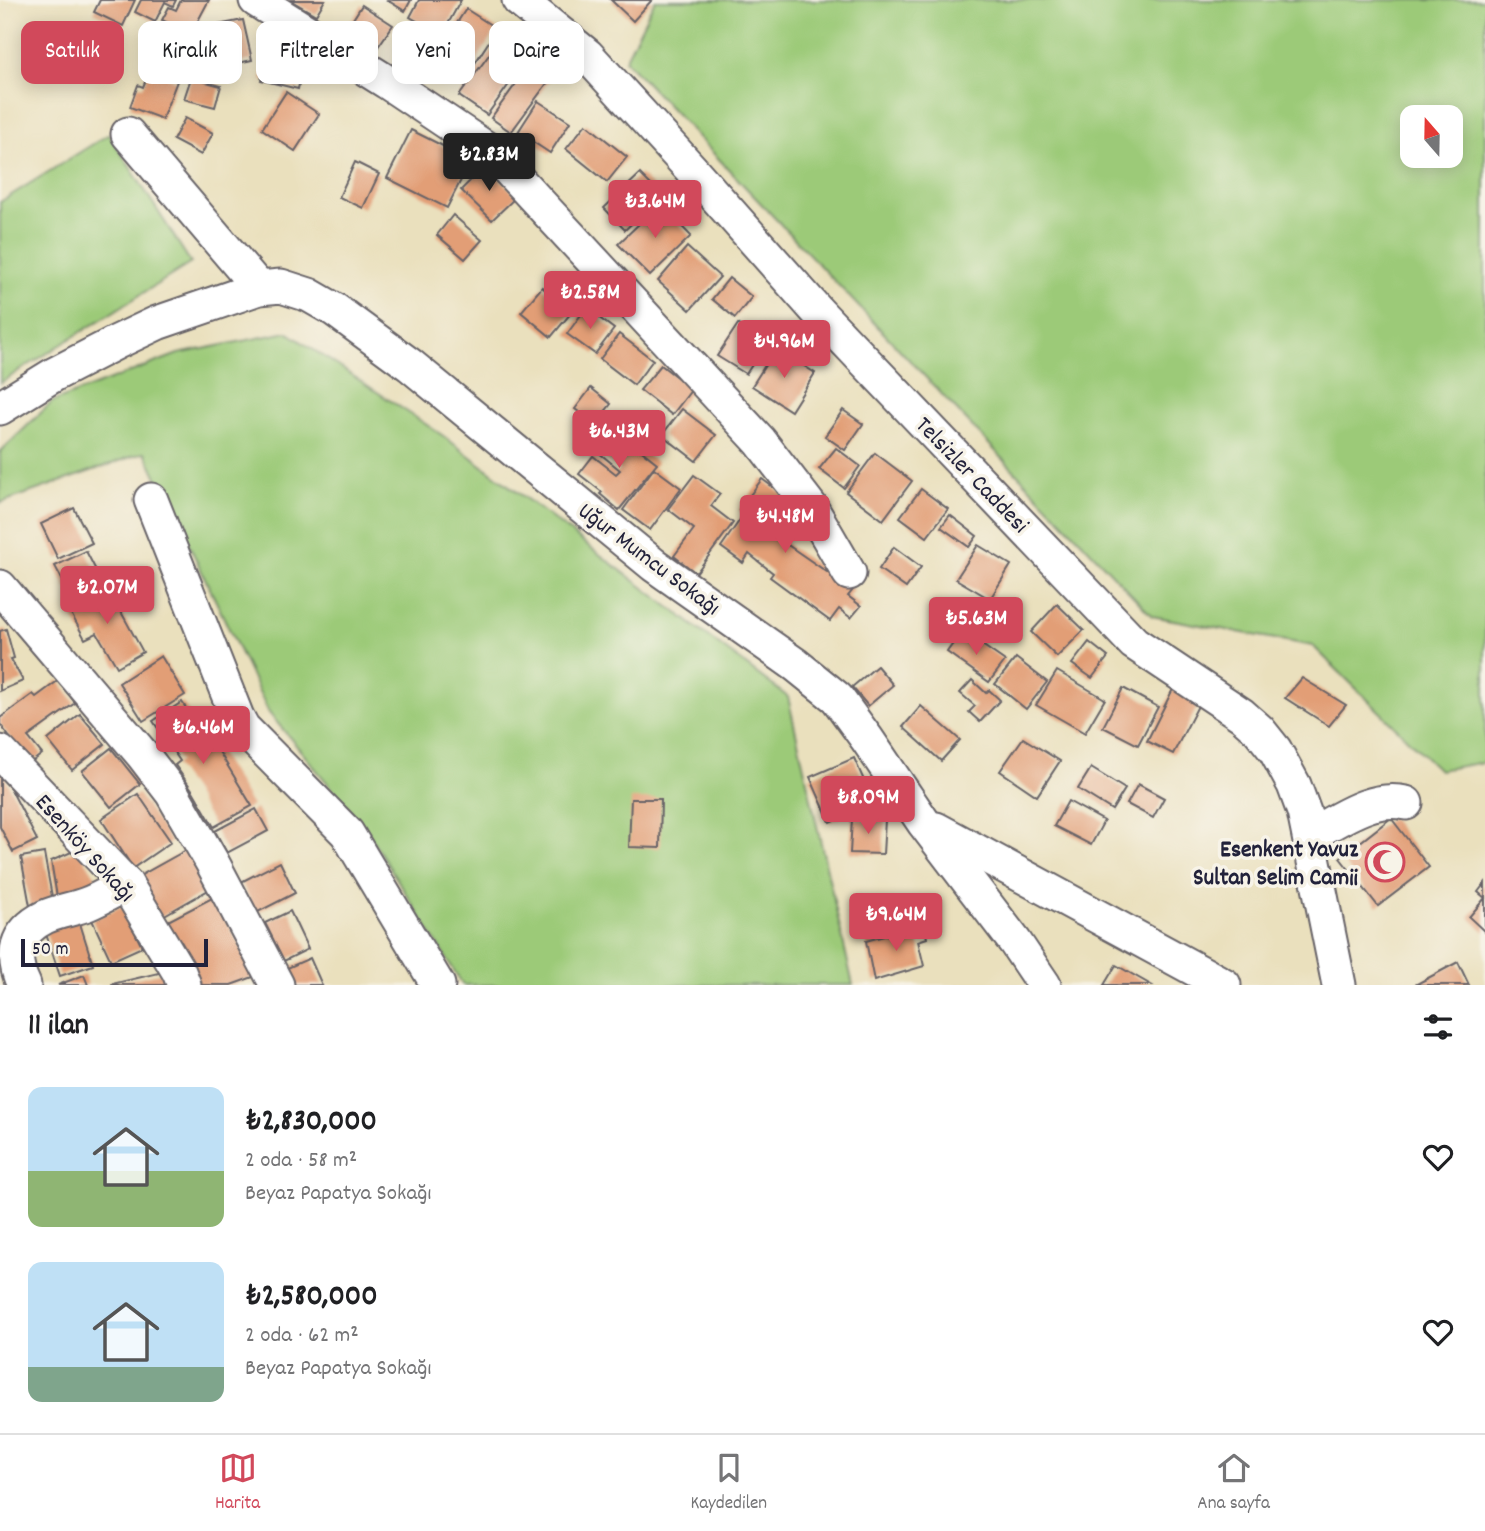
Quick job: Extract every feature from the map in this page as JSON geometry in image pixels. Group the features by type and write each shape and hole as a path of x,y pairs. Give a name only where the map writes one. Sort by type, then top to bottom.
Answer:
{"street":[{"path":"256,0 387,82 493,153 760,442 810,506 849,573"},
{"name":"Telsizler Caddesi","path":"519,0 587,55 818,312 1134,643 1242,715 1259,730 1275,750 1294,785 1304,812 1339,985"},
{"path":"128,134 259,288"},
{"name":"Uğur Mumcu Sokağı","path":"0,408 55,374 157,323 259,288 281,286 309,295 335,310 410,365 654,565 796,665 837,698 924,823 1224,985"},
{"path":"151,500 243,728 347,832 438,985"},
{"path":"0,587 172,793 212,862 276,985"},
{"name":"Esenköy Sokağı","path":"0,752 126,884 179,972 184,985"},
{"path":"1310,835 1357,810 1379,802 1406,803"},
{"path":"924,823 1015,942 1044,985"},
{"path":"24,985 15,956 25,931 46,917 88,904 126,884"}],"green space":[{"path":"655,0 1485,0 1485,762 1439,770 1313,646 1152,616 625,60"},
{"path":"109,134 191,263 0,383 0,202"},
{"path":"287,332 442,435 788,697 853,985 463,985 365,828 269,713 145,452 0,503 0,452 52,402 178,354"}],"building":[{"path":"100,0 135,0 124,24 124,21 113,21 94,12"},
{"path":"141,0 176,0 173,6 165,2 156,21 135,12"},
{"path":"181,0 209,0 198,21 162,20 169,7 176,10"},
{"path":"290,0 325,0 316,15"},
{"path":"387,0 411,0 405,11"},
{"path":"419,0 461,0 450,21 417,21 410,17"},
{"path":"611,0 652,0 633,21"},
{"path":"362,5 392,26 378,47 378,21 352,21"},
{"path":"466,9 489,24 489,41 475,63 475,21 458,21"},
{"path":"243,20 252,60 242,62 242,21 238,21"},
{"path":"489,55 489,84 509,84 487,115 459,96 468,84 475,84 475,74"},
{"path":"144,84 176,84 162,119 130,107 138,85 143,87"},
{"path":"189,84 221,86 215,107 184,99"},
{"path":"277,84 299,84 298,89"},
{"path":"516,84 547,84 511,132 491,118"},
{"path":"286,92 319,114 295,151 262,129"},
{"path":"538,101 570,122 550,153 518,132"},
{"path":"185,118 213,133 201,155 173,140"},
{"path":"586,124 627,157 607,182 566,149"},
{"path":"411,130 471,160 447,208 387,178"},
{"path":"355,162 379,174 363,208 339,197"},
{"path":"486,165 517,196 492,220 461,190"},
{"path":"640,174 661,195 625,230 604,208"},
{"path":"660,204 691,236 650,276 618,244"},
{"path":"453,215 482,240 465,259 437,235"},
{"path":"687,247 720,277 690,310 658,281"},
{"path":"729,278 752,297 735,318 712,299"},
{"path":"542,287 572,312 551,337 521,312"},
{"path":"586,308 614,329 595,354 567,334"},
{"path":"738,324 767,342 746,374 717,356"},
{"path":"619,334 653,360 634,385 600,359"},
{"path":"776,348 815,373 791,411 752,386"},
{"path":"661,365 692,389 672,415 640,390"},
{"path":"591,388 611,404 595,424 575,409"},
{"path":"682,409 716,435 696,461 662,435"},
{"path":"843,410 863,424 845,450 825,436"},
{"path":"615,430 657,463 619,510 579,474 593,456 616,474 620,470 598,452"},
{"path":"836,448 860,466 844,488 819,469"},
{"path":"875,453 912,481 883,520 846,492"},
{"path":"654,468 681,488 650,530 623,510"},
{"path":"694,475 720,494 711,506 733,523 696,573 674,556 694,529 668,509"},
{"path":"762,479 794,503 782,519 777,516 766,530 853,590 848,596 861,606 851,618 839,609 830,621 770,577 773,573 749,554 743,563 721,547 744,514 739,510"},
{"path":"921,489 948,509 927,537 900,517"},
{"path":"74,508 92,543 58,559 41,524"},
{"path":"950,515 977,536 969,547 941,527"},
{"path":"978,545 1011,565 990,599 956,579"},
{"path":"894,547 921,567 906,588 879,569"},
{"path":"86,551 104,586 74,602 55,566"},
{"path":"108,588 143,652 117,667 97,633 85,639 69,610"},
{"path":"1057,604 1084,630 1057,657 1031,632"},
{"path":"6,629 14,658 11,659 23,681 0,691 0,631"},
{"path":"962,631 1005,661 989,682 947,652"},
{"path":"1089,642 1108,657 1092,678 1072,664"},
{"path":"161,656 185,695 143,721 119,683"},
{"path":"1016,658 1047,682 1026,709 995,684"},
{"path":"877,666 893,685 868,706 852,687"},
{"path":"1057,671 1105,699 1085,733 1036,705"},
{"path":"1302,678 1346,705 1329,726 1285,698"},
{"path":"59,680 75,703 28,737 42,754 29,764 0,724 0,718 33,694 36,697"},
{"path":"972,680 986,693 989,690 1000,700 980,722 969,712 975,706 960,693"},
{"path":"1123,688 1158,707 1138,745 1103,727"},
{"path":"1173,689 1200,702 1173,754 1147,741"},
{"path":"182,702 208,742 212,740 252,806 214,827 175,765 180,761 153,721"},
{"path":"921,706 960,740 941,761 903,727"},
{"path":"80,714 105,744 72,770 48,740"},
{"path":"1023,738 1060,761 1037,796 1000,771"},
{"path":"111,748 140,784 111,807 82,771"},
{"path":"854,758 874,803 830,822 810,777"},
{"path":"1091,768 1125,789 1112,810 1078,789"},
{"path":"3,774 37,840 13,852 0,827 0,776"},
{"path":"1138,784 1164,798 1153,818 1127,804"},
{"path":"138,794 171,842 133,868 101,819"},
{"path":"631,799 661,799 660,848 629,847"},
{"path":"1068,801 1104,821 1091,845 1054,826"},
{"path":"256,809 268,831 227,853 215,831"},
{"name":"Esenkent Yavuz Sultan Selim Camii","path":"1391,818 1429,867 1378,906 1340,858"},
{"path":"852,819 885,820 883,854 850,853"},
{"path":"78,849 102,886 58,903 51,861"},
{"path":"188,849 210,889 161,917 138,877"},
{"path":"44,853 53,902 30,906 21,857"},
{"path":"280,862 295,893 256,913 241,882"},
{"path":"1485,883 1485,898 1478,892"},
{"path":"214,897 256,976 231,985 196,985 166,922"},
{"path":"1485,898 1485,932 1469,917"},
{"path":"122,906 142,947 111,961 92,920"},
{"path":"290,911 308,949 284,961 265,923"},
{"path":"78,917 93,965 60,976 44,928"},
{"path":"924,925 927,938 918,941 924,966 874,981 866,941"},
{"path":"310,958 322,985 293,985 285,969"},
{"path":"1458,962 1469,985 1415,985"},
{"path":"1116,965 1151,985 1104,985"},
{"path":"163,972 166,985 112,985 112,984"},
{"path":"84,975 88,985 58,985"}],"place":[{"name":"Esenkent Yavuz Sultan Selim Camii","path":"1385,862"}]}
